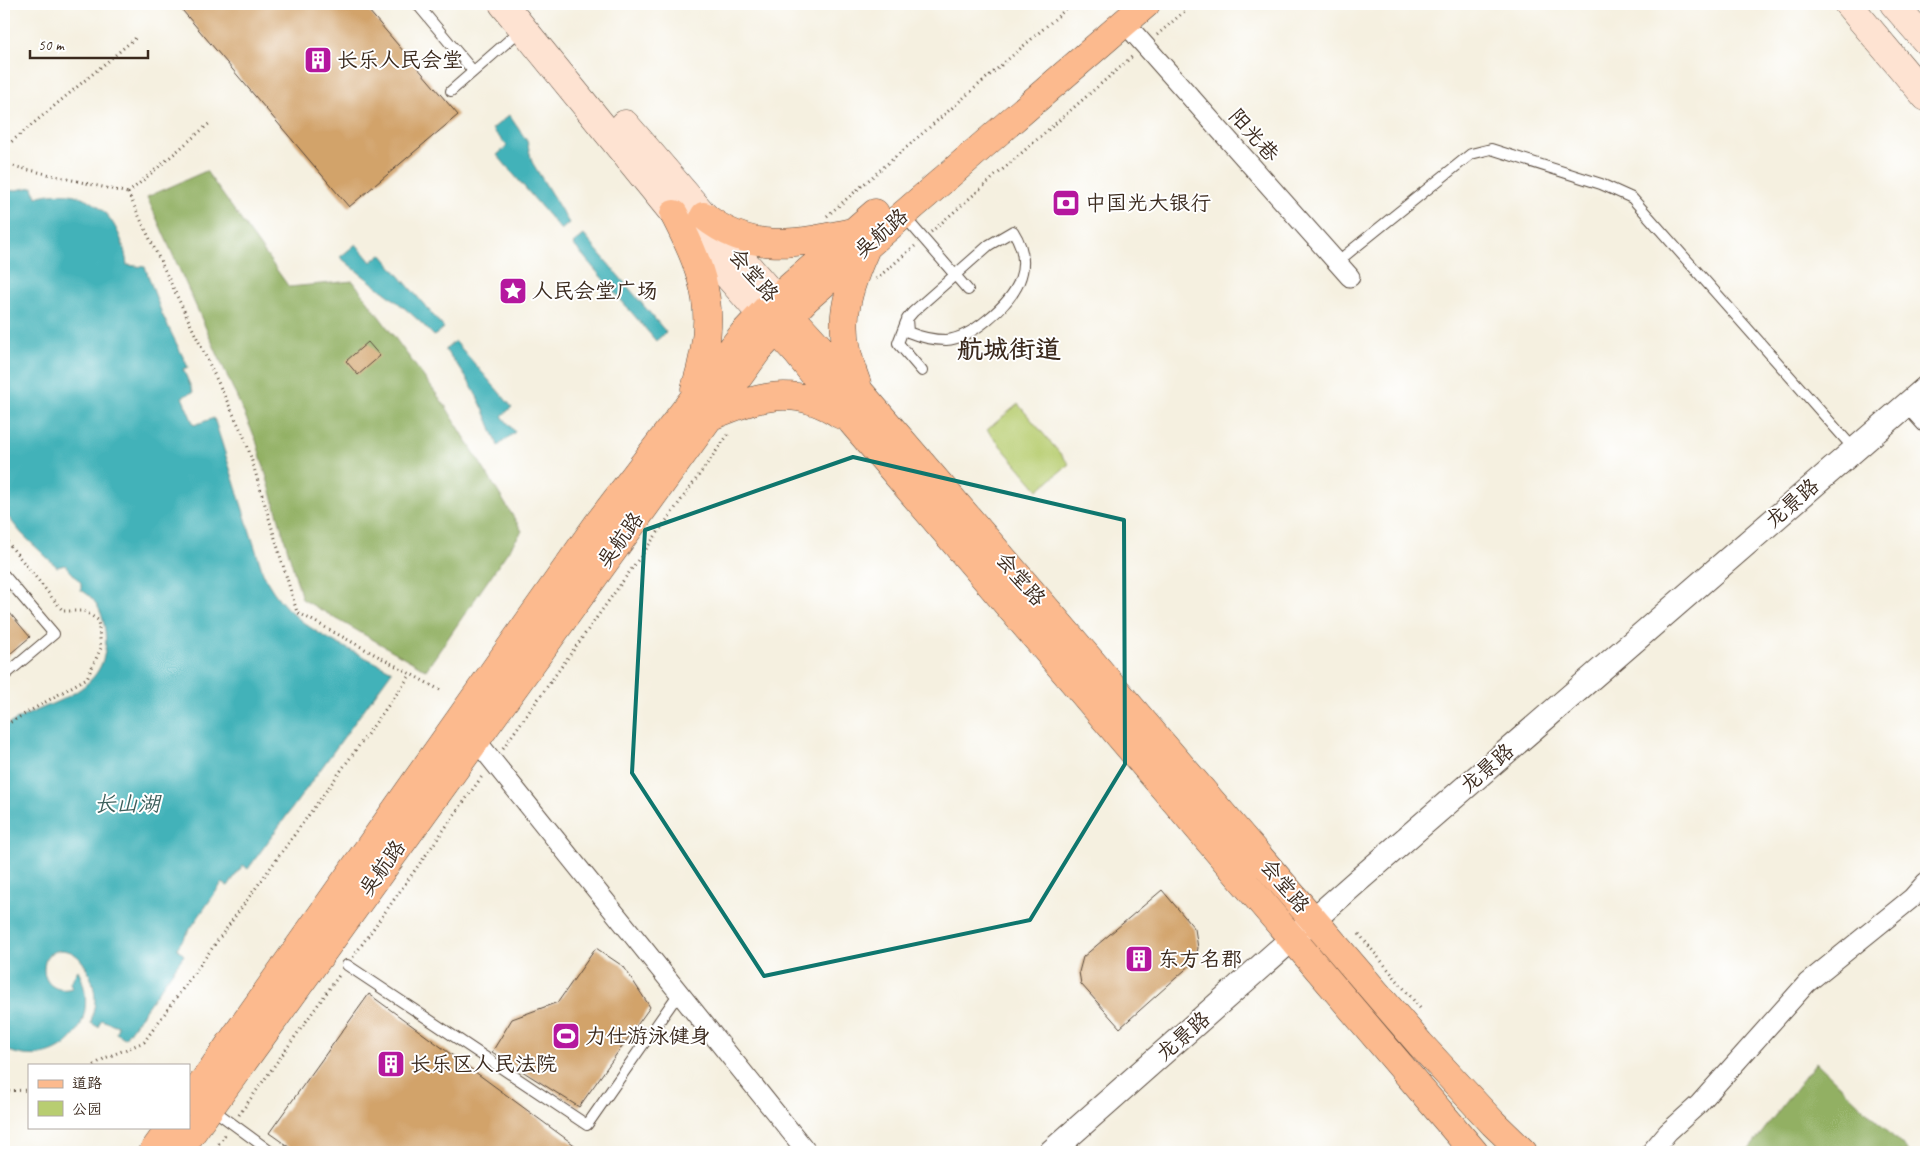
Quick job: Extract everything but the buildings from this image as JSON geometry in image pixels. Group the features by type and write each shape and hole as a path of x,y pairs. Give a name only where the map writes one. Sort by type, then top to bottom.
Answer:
{"main road":[{"name":"会堂路","path":"503,4 522,16 704,216 775,314 797,353 852,422 1474,1152"},
{"name":"吴航路","path":"190,1125 199,1105 597,525 699,410 775,314 1122,13 1146,4"},
{"path":"1848,4 1926,97"},
{"path":"1894,4 1926,41"},
{"name":"吴航路","path":"860,239 902,214 1122,13"},
{"name":"会堂路","path":"522,16 674,214 775,314 860,392 1449,1076 1524,1152"},
{"path":"674,214 700,271 707,300 709,327 699,410 754,400 793,396 812,398 852,422"},
{"path":"704,216 730,234 772,243 860,239 843,326 852,372 860,392"},
{"name":"吴航路","path":"199,1105 475,739 699,410"},
{"path":"153,1152 170,1128"},
{"name":"吴航路","path":"178,1152 189,1128"}],"street":[{"name":"阳光巷","path":"1122,13 1145,46 1350,277"},
{"name":"龙景路","path":"1051,1152 1292,938 1926,388"},
{"path":"1908,403 1926,423"},
{"path":"475,739 807,1152"},
{"path":"1652,1152 1668,1132 1699,1104 1801,989 1912,898 1926,882"}],"lane":[{"path":"417,4 473,71"},
{"path":"451,91 473,71 522,16"},
{"path":"1338,262 1471,154 1491,149 1601,184 1632,198 1854,449"},
{"path":"902,214 968,290"},
{"path":"907,319 908,332 921,337 948,340 974,330 1004,306 1021,278 1024,265 1023,249 1014,230 989,245 907,319 898,343 922,371"},
{"path":"4,575 54,634 4,676"},
{"path":"347,965 587,1125 679,993"},
{"path":"199,1105 271,1152"}],"path":[{"path":"820,220 1072,4"},
{"path":"870,286 1193,4"},
{"path":"4,148 138,36"},
{"path":"128,193 210,122"},
{"path":"4,164 128,193"},
{"path":"128,193 246,440 297,612 440,690"},
{"path":"96,1064 105,1058 144,1042 410,674"},
{"path":"4,1091 28,1090"}],"highlighted area":[{"path":"853,457 1124,520 1125,764 1030,920 764,976 632,773 645,530"}],"green space":[{"path":"206,171 289,287 353,281 446,407 522,531 426,670 302,599 256,440 147,197"},
{"path":"1018,404 1069,464 1038,490 987,430"},
{"path":"1816,1062 1909,1152 1747,1152"}],"water":[{"path":"509,115 527,141 532,162 569,223 561,230 497,155 507,146 492,129"},
{"name":"长山湖","path":"33,187 36,197 71,194 86,199 98,207 109,218 117,231 127,265 145,267 162,314 188,367 183,369 193,392 182,397 194,425 214,418 263,573 274,592 287,608 318,632 392,671 248,869 243,865 228,886 222,883 177,948 184,955 125,1038 116,1033 118,1026 101,1020 98,1027 91,1023 95,999 94,989 87,969 75,954 67,951 58,951 48,955 44,969 45,976 52,986 64,989 72,988 70,983 78,970 85,990 85,1008 81,1025 71,1039 58,1049 42,1055 24,1055 4,1049 4,727 73,694 87,683 98,670 105,653 103,619 95,602 81,590 81,583 65,565 57,567 22,534 4,512 4,192"},
{"path":"584,235 666,332 656,341 573,244"},
{"path":"356,244 371,262 381,254 444,328 434,336 412,314 340,257"},
{"path":"455,341 512,407 502,416 515,432 498,446 488,420 470,384 445,350"}],"place":[{"name":"长乐人民会堂","path":"318,60"},
{"name":"中国光大银行","path":"1066,203"},
{"name":"人民会堂广场","path":"513,291"},
{"name":"东方名郡","path":"1139,959"},
{"name":"力仕游泳健身","path":"566,1036"},
{"name":"长乐区人民法院","path":"391,1064"}],"district":[{"name":"航城街道","path":"1009,349"}]}
